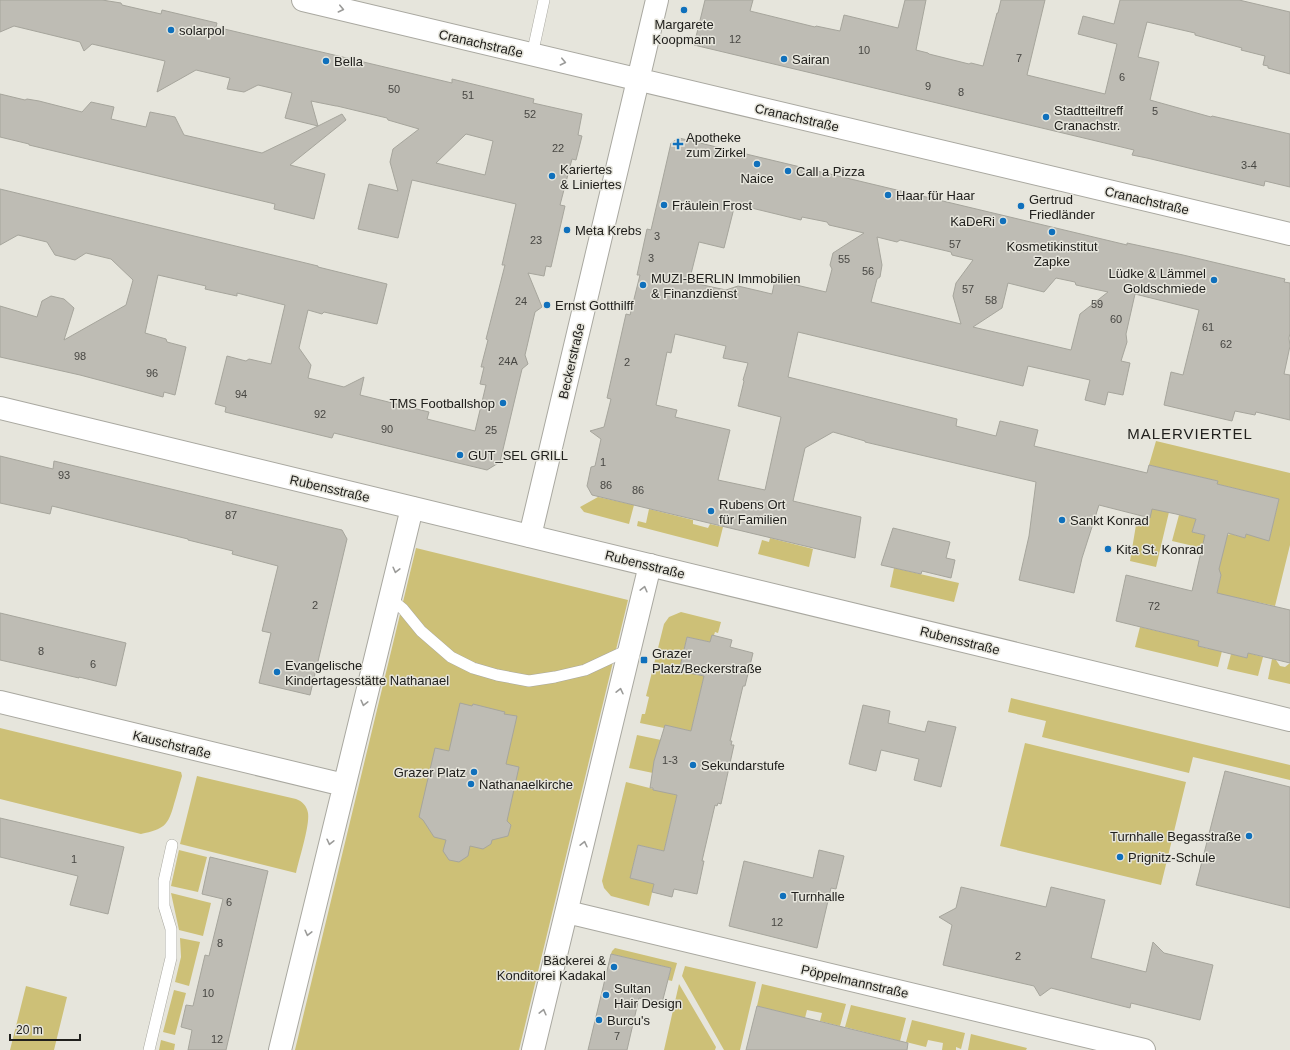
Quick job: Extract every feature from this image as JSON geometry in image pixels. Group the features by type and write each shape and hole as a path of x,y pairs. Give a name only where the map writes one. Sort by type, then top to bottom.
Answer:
{"street":[{"name":"Cranachstraße","path":"303,0 1290,234"},
{"name":"Beckerstraße","path":"530,536 656,0"},
{"name":"Rubensstraße","path":"0,408 1290,720"},
{"path":"280,1050 412,508"},
{"path":"533,1050 650,565"},
{"name":"Kauschstraße","path":"0,702 344,785"},
{"name":"Pöppelmannstraße","path":"567,912 1144,1050"}],"lane":[{"path":"532,55 544,0"},
{"path":"390,598 403,609 421,631 451,657 473,668 497,675 529,681 555,677 585,670 630,649"},
{"path":"149,1050 171,958 171,929 164,906 164,881 172,845"}],"shaded area":[{"path":"1156,441 1290,473 1290,545 1275,606 1229,596 1227,600 1216,597 1221,575 1218,572 1227,535 1231,534 1245,538 1246,534 1269,540 1279,499 1217,484 1218,481 1149,465"},
{"path":"598,497 634,505 629,524 584,512 580,507"},
{"path":"1152,508 1169,512 1156,567 1130,561 1137,519 1149,521"},
{"path":"649,509 693,520 693,524 708,528 710,524 723,527 718,547 637,526 638,521 646,523"},
{"path":"1179,515 1196,519 1192,532 1205,535 1202,548 1172,541"},
{"path":"770,538 813,549 809,567 758,554 762,540 769,542"},
{"name":"Grazer Platz","path":"416,548 628,600 519,1050 295,1050"},
{"path":"894,568 959,583 954,602 890,587"},
{"path":"681,612 721,622 718,633 715,632 714,635 712,635 710,642 687,637 679,670 704,676 691,731 668,726 664,728 640,723 642,714 645,714 649,697 646,696 664,624 669,617"},
{"path":"1140,627 1199,641 1198,646 1209,649 1223,647 1218,667 1135,647"},
{"path":"1248,653 1263,657 1258,676 1227,669 1231,654 1247,658"},
{"path":"1272,659 1276,660 1280,666 1285,667 1290,663 1290,684 1268,679"},
{"path":"1011,698 1290,765 1290,780 1193,757 1189,773 1042,737 1046,721 1008,712"},
{"path":"0,728 181,772 182,776 170,817 160,828 141,834 0,799"},
{"path":"637,735 661,740 653,773 629,768"},
{"path":"1025,743 1186,782 1161,885 1000,846"},
{"path":"197,776 296,799 304,804 307,808 308,818 304,842 296,873 180,844"},
{"path":"626,782 677,795 664,851 638,845 630,878 654,884 649,906 611,896 604,888 602,881"},
{"path":"179,850 207,857 198,892 171,886"},
{"path":"171,893 211,903 203,936 179,930"},
{"path":"180,938 200,942 189,986 175,982 181,957"},
{"path":"615,948 677,963 672,981 668,980 671,968 611,954"},
{"path":"685,966 756,982 740,1050 724,1050 682,976"},
{"path":"679,984 716,1047 715,1050 664,1050"},
{"path":"762,984 846,1004 840,1026 820,1021 822,1013 807,1010 805,1018 757,1006"},
{"path":"26,986 67,997 54,1050 10,1050"},
{"path":"174,990 186,993 175,1035 163,1032"},
{"path":"851,1005 906,1018 900,1041 845,1027"},
{"path":"912,1020 965,1033 961,1049 956,1047 956,1050 942,1050 943,1043 928,1040 926,1047 906,1042"},
{"path":"971,1034 1027,1048 1026,1050 968,1050"},
{"path":"161,1040 175,1044 174,1050 159,1050"}],"building":[{"path":"0,0 102,0 121,3 122,5 161,14 162,10 217,23 216,27 452,83 452,79 534,99 533,103 582,114 578,135 582,136 576,160 572,159 560,205 565,206 551,267 546,266 544,276 528,273 542,307 535,312 525,355 528,364 522,369 500,462 487,470 334,433 332,438 225,412 226,407 215,404 227,356 246,361 249,359 271,364 285,305 237,293 237,296 205,289 206,286 158,275 145,333 166,339 167,342 186,347 175,395 164,392 163,397 80,375 0,357 0,306 37,317 42,301 51,296 64,299 74,308 64,340 126,305 133,280 111,259 86,253 75,260 55,255 47,242 18,235 0,245 0,189 387,284 377,324 324,312 322,314 308,310 299,348 311,365 308,378 344,387 364,377 360,395 429,412 427,419 475,431 486,385 480,384 484,367 481,367 488,340 486,339 505,265 502,265 516,204 412,180 398,238 358,229 369,184 398,191 390,162 393,149 419,129 388,120 387,118 311,101 318,126 285,118 292,93 258,85 244,92 227,89 230,78 196,70 157,92 165,61 92,44 84,51 80,42 14,26 0,32","holes":["466,134 493,141 485,175 436,163"]},
{"path":"705,0 753,0 750,11 815,27 840,31 844,15 898,28 905,0 926,0 916,50 969,64 971,63 983,66 1001,0 1045,0 1027,75 1105,94 1117,44 1078,34 1083,16 1114,24 1120,0 1239,0 1290,12 1290,74 1268,68 1268,66 1263,65 1265,56 1195,35 1195,33 1147,22 1138,57 1159,62 1150,100 1211,117 1290,134 1290,187 1265,181 1264,186 1132,155 1134,150 694,45"},
{"path":"0,94 25,100 39,101 82,112 91,102 114,107 111,119 146,127 150,112 175,117 184,135 262,153 342,114 346,120 290,165 325,174 314,219 274,209 275,204 0,137"},
{"path":"679,138 1127,245 1127,243 1183,255 1285,279 1284,282 1290,283 1290,346 1284,374 1290,375 1290,420 1256,412 1255,415 1235,411 1232,421 1164,405 1171,372 1183,375 1199,310 1135,294 1126,334 1127,342 1121,361 1130,363 1123,395 1108,392 1105,405 1085,400 1090,380 1028,366 1023,386 798,332 788,377 957,419 956,426 996,436 1000,421 1038,430 1034,446 1147,473 1149,465 1218,481 1217,484 1279,499 1269,541 1246,534 1245,538 1228,533 1219,569 1221,575 1217,593 1290,610 1290,663 1248,653 1247,658 1198,646 1199,641 1116,621 1126,575 1192,591 1205,535 1192,532 1196,519 1176,514 1152,509 1150,518 1099,505 1082,558 1074,593 1019,580 1029,536 1036,482 865,442 833,432 805,448 793,501 861,517 855,558 592,495 587,486 591,467 595,466 601,439 590,431 604,427 611,399 607,398 626,314 630,315 640,275 637,275 647,229 651,230 671,143","holes":["735,204 801,220 802,217 827,222 829,225 864,233 833,253 830,265 832,269 826,292 775,280 772,294 738,286 726,290 689,282 699,242 724,248","877,237 897,242 900,240 951,252 952,255 973,260 956,283 953,296 961,324 871,302 877,279 880,277 882,265","1056,278 1075,282 1076,285 1108,292 1080,314 1071,350 973,327 1002,308 1008,283 1044,292","675,334 726,346 723,358 748,363 738,406 781,417 765,490 718,480 730,430 675,417 677,410 656,405 667,352 671,353"]},
{"path":"0,456 53,469 54,461 342,530 347,539 310,695 259,683 271,633 262,631 278,566 232,554 233,551 188,539 52,506 50,514 0,503"},
{"path":"893,528 950,542 946,558 955,560 951,578 922,571 921,574 881,565"},
{"path":"0,613 126,643 116,686 0,660"},
{"name":"Sekundarstufe","path":"712,635 732,640 730,647 753,653 745,686 743,686 730,741 732,741 731,745 734,745 721,804 718,803 717,806 715,805 702,861 704,861 697,894 674,889 672,897 652,892 654,884 630,878 638,845 664,851 677,795 650,788 654,761 665,725 691,731 704,676 679,671 687,637 710,642"},
{"name":"Nathanaelkirche","path":"460,703 472,706 473,704 505,712 504,714 517,716 506,764 519,767 507,821 511,825 508,836 492,840 491,844 483,849 470,846 468,856 459,862 449,860 443,851 446,840 434,837 423,820 419,817 435,748 449,751"},
{"path":"863,705 890,711 888,723 925,732 928,721 956,727 941,787 914,780 919,759 881,750 876,771 849,764"},
{"name":"Turnhalle Begasstraße","path":"1225,771 1290,787 1290,908 1196,885"},
{"path":"0,818 124,847 108,914 70,905 78,876 0,857"},
{"name":"Turnhalle","path":"819,850 844,856 836,889 831,888 817,948 729,926 744,861 813,878"},
{"path":"210,857 268,871 226,1050 188,1050 192,1030 181,1027 186,1005 193,1006 205,955 209,956 223,899 202,894"},
{"path":"961,887 1046,907 1051,887 1105,900 1091,958 1146,972 1153,942 1164,953 1213,965 1200,1020 1131,1003 1130,1008 1051,988 1040,996 1034,986 943,965 952,925 939,917 956,908"},
{"path":"611,954 671,968 662,1003 639,998 627,1050 588,1050"},
{"path":"757,1006 908,1043 907,1050 746,1050"}],"place":[{"name":"Margarete Koopmann","path":"684,10"},
{"name":"solarpol","path":"171,30"},
{"name":"Sairan","path":"784,59"},
{"name":"Bella","path":"326,61"},
{"name":"Stadtteiltreff Cranachstr.","path":"1046,117"},
{"name":"Apotheke zum Zirkel","path":"678,144"},
{"name":"Naice","path":"757,164"},
{"name":"Call a Pizza","path":"788,171"},
{"name":"Kariertes & Liniertes","path":"552,176"},
{"name":"Haar für Haar","path":"888,195"},
{"name":"Fräulein Frost","path":"664,205"},
{"name":"Gertrud Friedländer","path":"1021,206"},
{"name":"KaDeRi","path":"1003,221"},
{"name":"Meta Krebs","path":"567,230"},
{"name":"Kosmetikinstitut Zapke","path":"1052,232"},
{"name":"Lüdke & Lämmel Goldschmiede","path":"1214,280"},
{"name":"MUZI-BERLIN Immobilien & Finanzdienst","path":"643,285"},
{"name":"Ernst Gotthilff","path":"547,305"},
{"name":"TMS Footballshop","path":"503,403"},
{"name":"GUT_SEL GRILL","path":"460,455"},
{"name":"Rubens Ort für Familien","path":"711,511"},
{"name":"Sankt Konrad","path":"1062,520"},
{"name":"Kita St. Konrad","path":"1108,549"},
{"name":"Grazer Platz/Beckerstraße","path":"644,660"},
{"name":"Evangelische Kindertagesstätte Nathanael","path":"277,672"},
{"name":"Sekundarstufe","path":"693,765"},
{"name":"Grazer Platz","path":"474,772"},
{"name":"Nathanaelkirche","path":"471,784"},
{"name":"Turnhalle Begasstraße","path":"1249,836"},
{"name":"Prignitz-Schule","path":"1120,857"},
{"name":"Turnhalle","path":"783,896"},
{"name":"Bäckerei & Konditorei Kadakal","path":"614,967"},
{"name":"Sultan Hair Design","path":"606,995"},
{"name":"Burcu's","path":"599,1020"}],"district":[{"name":"MALERVIERTEL","path":"1190,434"}]}
